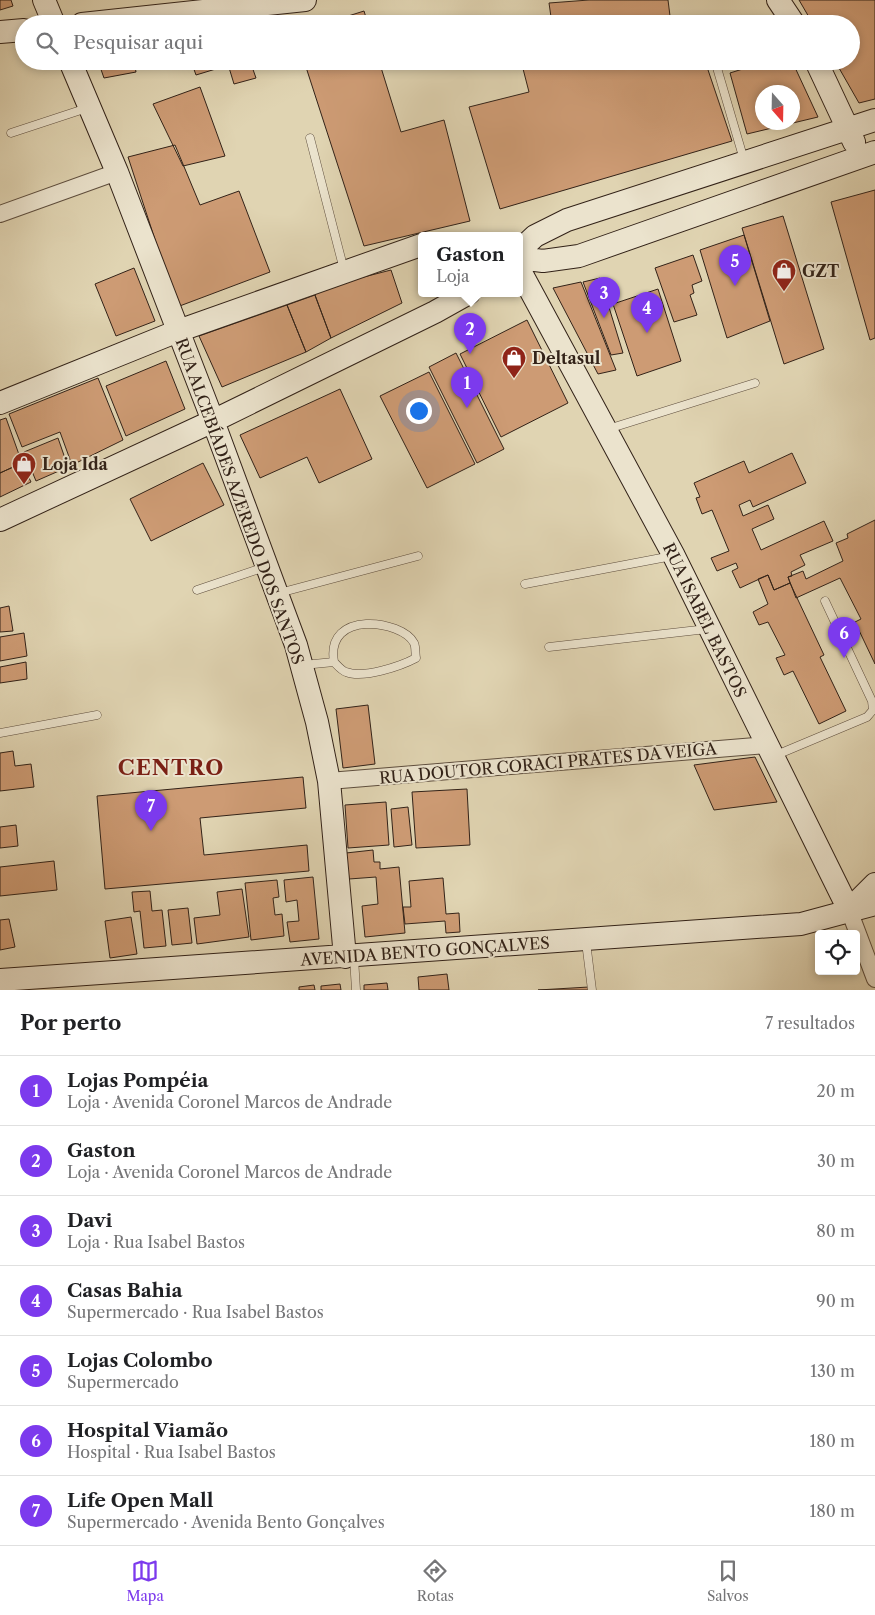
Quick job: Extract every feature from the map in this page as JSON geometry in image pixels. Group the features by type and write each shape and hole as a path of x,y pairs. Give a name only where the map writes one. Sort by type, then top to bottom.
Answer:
{"street":[{"path":"44,0 50,15"},
{"path":"166,15 305,0"},
{"path":"778,0 788,15"},
{"path":"0,32 15,31"},
{"name":"RUA ALCEBÍADES AZEREDO DOS SANTOS","path":"74,70 117,172 213,421 277,594 301,665 329,781 349,957"},
{"path":"523,258 543,261 579,256 868,154 848,128 820,70"},
{"path":"523,247 535,236 567,220 875,120"},
{"path":"0,214 117,172"},
{"path":"0,403 178,331 418,247"},
{"name":"RUA ISABEL BASTOS","path":"523,276 674,556 848,910 875,979"},
{"path":"0,520 213,421 462,297"},
{"name":"RUA DOUTOR CORACI PRATES DA VEIGA","path":"329,781 769,751"},
{"name":"AVENIDA BENTO GONÇALVES","path":"848,910 875,884"},
{"name":"AVENIDA BENTO GONÇALVES","path":"0,980 801,924 875,904"},
{"path":"102,972 122,990"}],"lane":[{"path":"718,70 745,162"},
{"path":"10,133 90,107"},
{"path":"310,138 345,272"},
{"path":"606,430 755,383"},
{"path":"277,594 418,556"},
{"path":"525,584 674,556"},
{"path":"197,590 267,567"},
{"path":"769,751 867,718 873,710 873,701 825,601"},
{"path":"301,665 334,662 346,672 363,674 400,666 416,658 415,644 409,637 396,630 373,624 347,627 335,637 332,649 334,662"},
{"path":"549,647 709,628"},
{"path":"0,733 97,715"},
{"path":"586,940 592,990"},
{"path":"349,957 356,990"}],"building":[{"path":"0,0 11,0 13,6 0,10"},
{"path":"589,0 668,0 670,15 551,15 549,3"},
{"path":"799,0 875,0 875,99 859,103 840,70 860,70 860,15 808,15"},
{"path":"364,11 365,15 351,15"},
{"path":"101,70 136,70 136,72 104,78"},
{"path":"194,70 212,70 196,75"},
{"path":"230,70 253,70 256,78 234,84"},
{"path":"307,70 382,70 401,132 444,120 470,221 364,246"},
{"path":"523,70 708,70 732,141 500,209 469,107 529,92"},
{"path":"740,70 796,70 818,117 800,121 800,85 755,85 755,130 764,130 747,134 730,73"},
{"path":"200,87 225,156 183,166 153,104"},
{"path":"175,145 200,205 239,191 270,272 177,307 128,157"},
{"path":"875,190 875,338 870,340 831,202"},
{"name":"GZT","path":"783,216 824,349 784,364 742,228"},
{"path":"744,235 770,321 727,338 700,250"},
{"path":"693,255 702,281 692,285 694,293 690,295 697,315 674,322 655,268"},
{"path":"134,268 155,321 116,336 95,284"},
{"path":"391,270 402,303 331,338 313,290"},
{"path":"600,278 623,353 611,355 583,282"},
{"path":"581,282 616,370 598,374 553,288"},
{"path":"658,289 681,361 637,376 613,304"},
{"path":"315,295 331,338 306,352 287,305"},
{"path":"287,305 306,352 222,387 199,336"},
{"name":"Deltasul","path":"527,320 568,403 501,437 460,354"},
{"path":"456,353 504,449 477,463 429,367"},
{"path":"166,361 185,409 126,436 106,386"},
{"path":"429,372 475,464 427,488 380,396"},
{"path":"98,378 123,440 72,465 60,432 22,447 9,414"},
{"path":"340,389 372,459 319,483 307,457 260,478 240,435"},
{"path":"6,418 22,463 0,473 0,420"},
{"path":"58,438 68,467 36,481 24,452"},
{"path":"792,453 806,483 753,507 750,500 739,505 743,516 768,505 774,519 752,529 761,550 824,521 833,541 800,555 805,565 791,572 792,576 788,577 790,583 774,590 768,575 740,588 732,571 738,568 736,563 717,571 711,558 729,551 712,510 702,514 696,498 700,497 694,483 744,461 749,473"},
{"path":"22,463 31,482 0,497 0,473"},
{"path":"203,463 224,505 151,541 130,499"},
{"path":"875,520 875,664 855,622 861,619 840,578 796,598 788,577 803,571 806,579 843,561 836,543 848,538 847,534"},
{"path":"768,575 774,590 790,583 824,655 820,657 846,711 819,724 793,671 784,675 776,658 785,655 768,622 759,625 753,612 768,604 758,579"},
{"path":"9,606 13,631 0,632 0,608"},
{"path":"24,633 27,656 0,661 0,637"},
{"path":"26,662 27,679 0,683 0,667"},
{"path":"368,705 375,764 343,768 336,709"},
{"path":"13,751 15,766 31,764 34,787 0,791 0,753"},
{"path":"755,757 777,802 714,810 694,765"},
{"path":"303,777 306,808 200,818 204,855 307,845 309,871 105,889 97,796"},
{"path":"467,789 470,845 416,848 412,792"},
{"path":"386,802 389,845 348,848 345,805"},
{"path":"408,807 412,845 394,847 391,809"},
{"path":"16,825 18,846 0,848 0,827"},
{"path":"373,850 374,862 380,862 380,869 399,867 405,933 365,937 362,906 378,904 376,877 349,879 346,853"},
{"path":"54,861 57,890 0,896 0,867"},
{"path":"313,877 319,939 290,942 287,922 299,921 297,900 286,902 284,880"},
{"path":"443,878 446,914 459,913 460,932 446,933 445,921 405,924 403,907 411,907 409,881"},
{"path":"277,880 279,897 273,898 275,915 282,914 284,936 251,940 245,883"},
{"path":"242,889 249,937 197,944 194,918 220,915 217,892"},
{"path":"150,891 152,911 162,910 166,946 144,948 140,911 134,912 132,892"},
{"path":"188,908 192,943 172,945 168,910"},
{"path":"131,917 137,954 110,958 105,921"},
{"path":"9,919 15,947 0,950 0,920"},
{"path":"447,974 449,990 419,990 418,977"},
{"path":"387,983 388,990 364,990 364,985"},
{"path":"340,984 341,990 321,990 321,986"},
{"path":"314,985 315,990 299,990 299,987"},
{"path":"589,987 589,990 538,990"}],"place":[{"name":"Lojas Colombo","path":"735,286"},
{"name":"GZT","path":"784,292"},
{"name":"Davi","path":"604,318"},
{"name":"Casas Bahia","path":"647,333"},
{"name":"Gaston","path":"470,354"},
{"name":"Deltasul","path":"514,379"},
{"name":"Lojas Pompéia","path":"467,408"},
{"name":"Loja Ida","path":"24,485"},
{"name":"Hospital Viamão","path":"844,658"},
{"name":"Life Open Mall","path":"151,831"}],"district":[{"name":"CENTRO","path":"171,768"}]}
